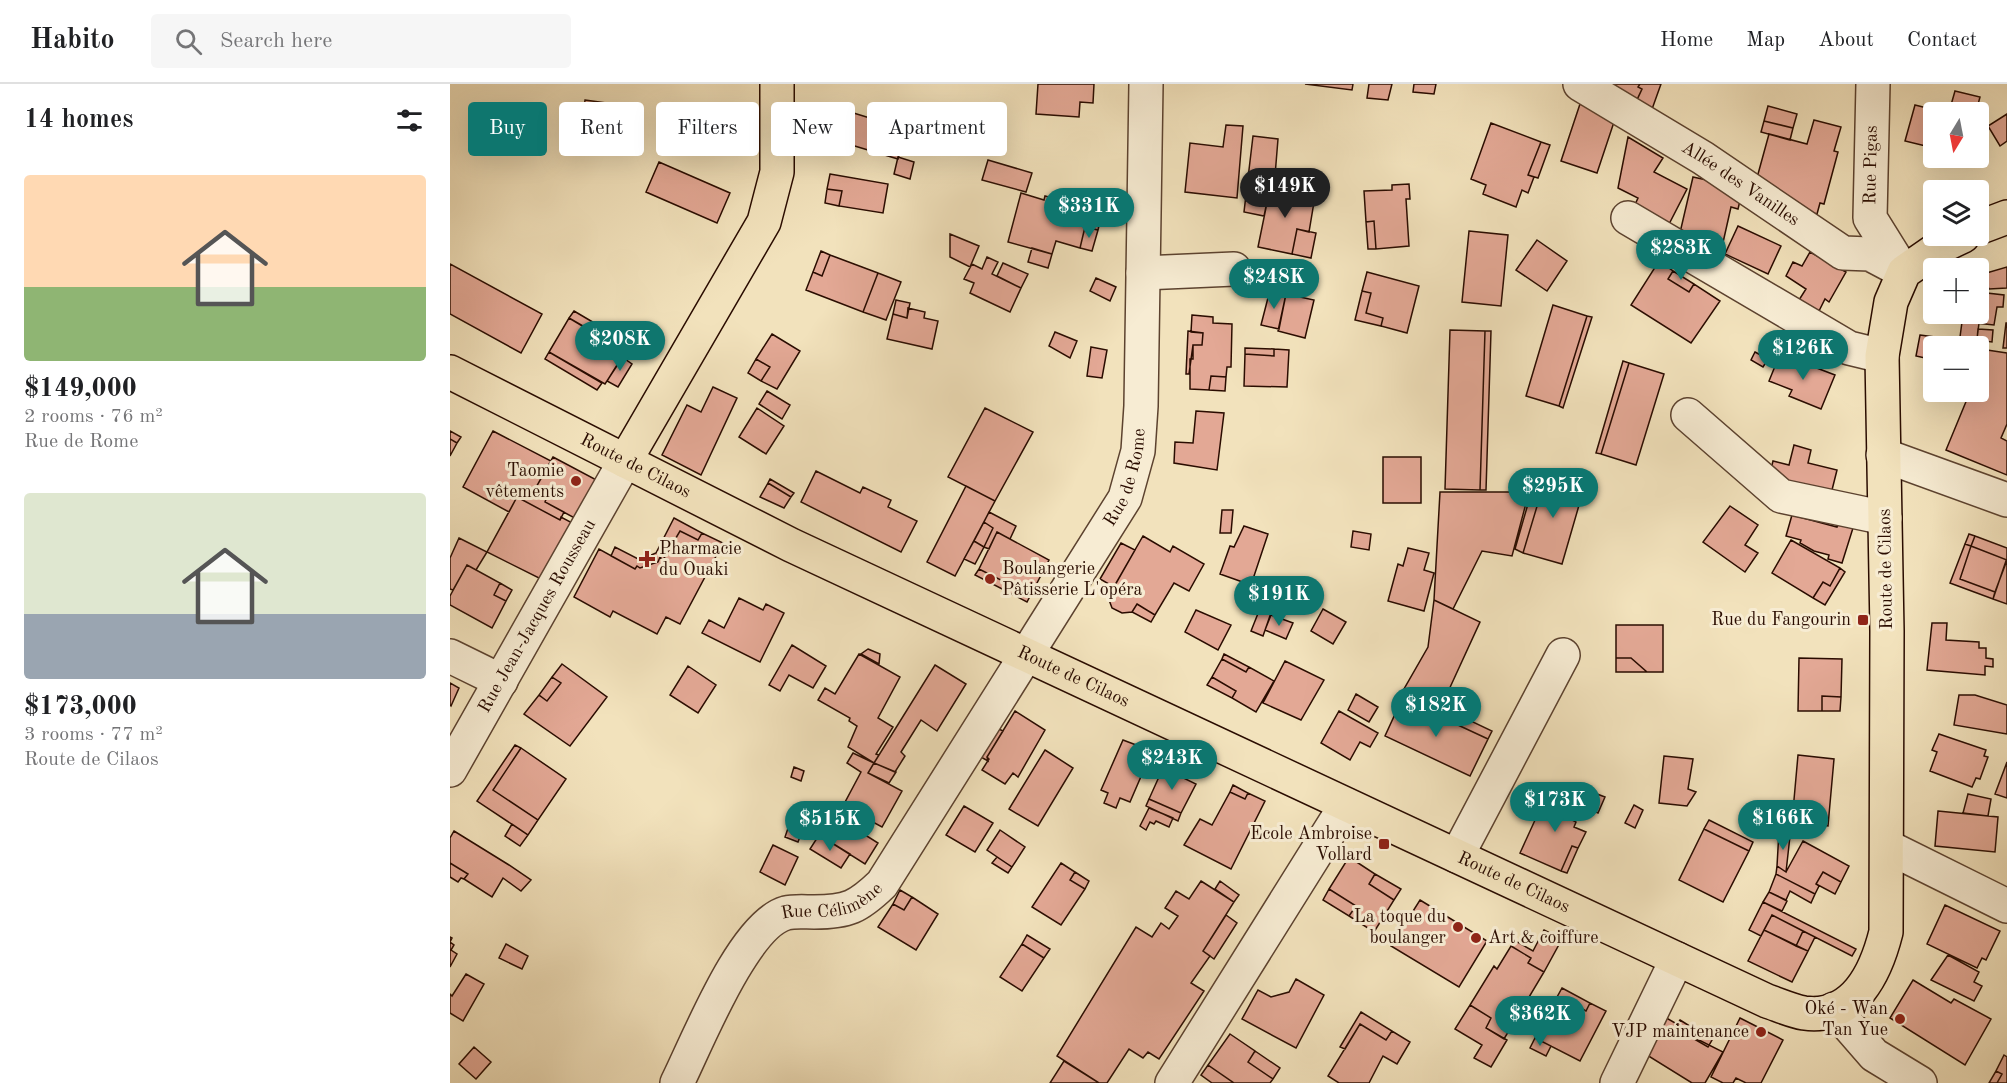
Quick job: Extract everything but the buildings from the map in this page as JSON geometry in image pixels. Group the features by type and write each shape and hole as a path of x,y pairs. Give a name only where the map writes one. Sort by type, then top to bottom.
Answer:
{"main road":[{"path":"625,461 764,222 777,172 777,84"},
{"path":"1989,224 2007,218"},
{"path":"1904,272 1942,246"},
{"name":"Route de Cilaos","path":"450,372 791,545 1767,1001 1805,1013 1834,1009 1855,998 1879,960 1886,932 1888,847 1882,356 1891,302 1904,272"}],"street":[{"name":"Rue de Rome","path":"1026,656 1125,498 1138,451 1146,84"},
{"name":"Allée des Vanilles","path":"1580,84 1703,158 1843,253 1870,254 1904,272"},
{"name":"Rue Pigas","path":"1873,84 1870,218 1904,272"},
{"path":"1628,218 1849,348 1882,356"},
{"path":"1143,273 1234,269"},
{"path":"1688,415 1781,496 1885,518"},
{"path":"1883,455 2007,500"},
{"name":"Rue Jean-Jacques Rousseau","path":"450,770 625,461"},
{"path":"1457,856 1563,655"},
{"path":"450,656 501,681"},
{"name":"Rue Célimène","path":"677,1083 734,968 760,929 787,913 846,910 861,904 882,884 1026,656"},
{"path":"1172,1083 1346,805"},
{"path":"1888,847 2007,906"},
{"path":"1617,1083 1677,959"},
{"path":"1834,1009 1874,1055 1920,1083"}],"place":[{"name":"Taomie vêtements","path":"576,481"},
{"name":"Pharmacie du Ouaki","path":"647,559"},
{"name":"Boulangerie Pâtisserie L'opéra","path":"990,579"},
{"name":"Rue du Fangourin","path":"1863,620"},
{"name":"Ecole Ambroise Vollard","path":"1384,844"},
{"name":"La toque du boulanger","path":"1458,927"},
{"name":"Art & coiffure","path":"1476,938"},
{"name":"Oké - Wan Tan Yue","path":"1900,1019"},
{"name":"VJP maintenance","path":"1761,1032"}]}
